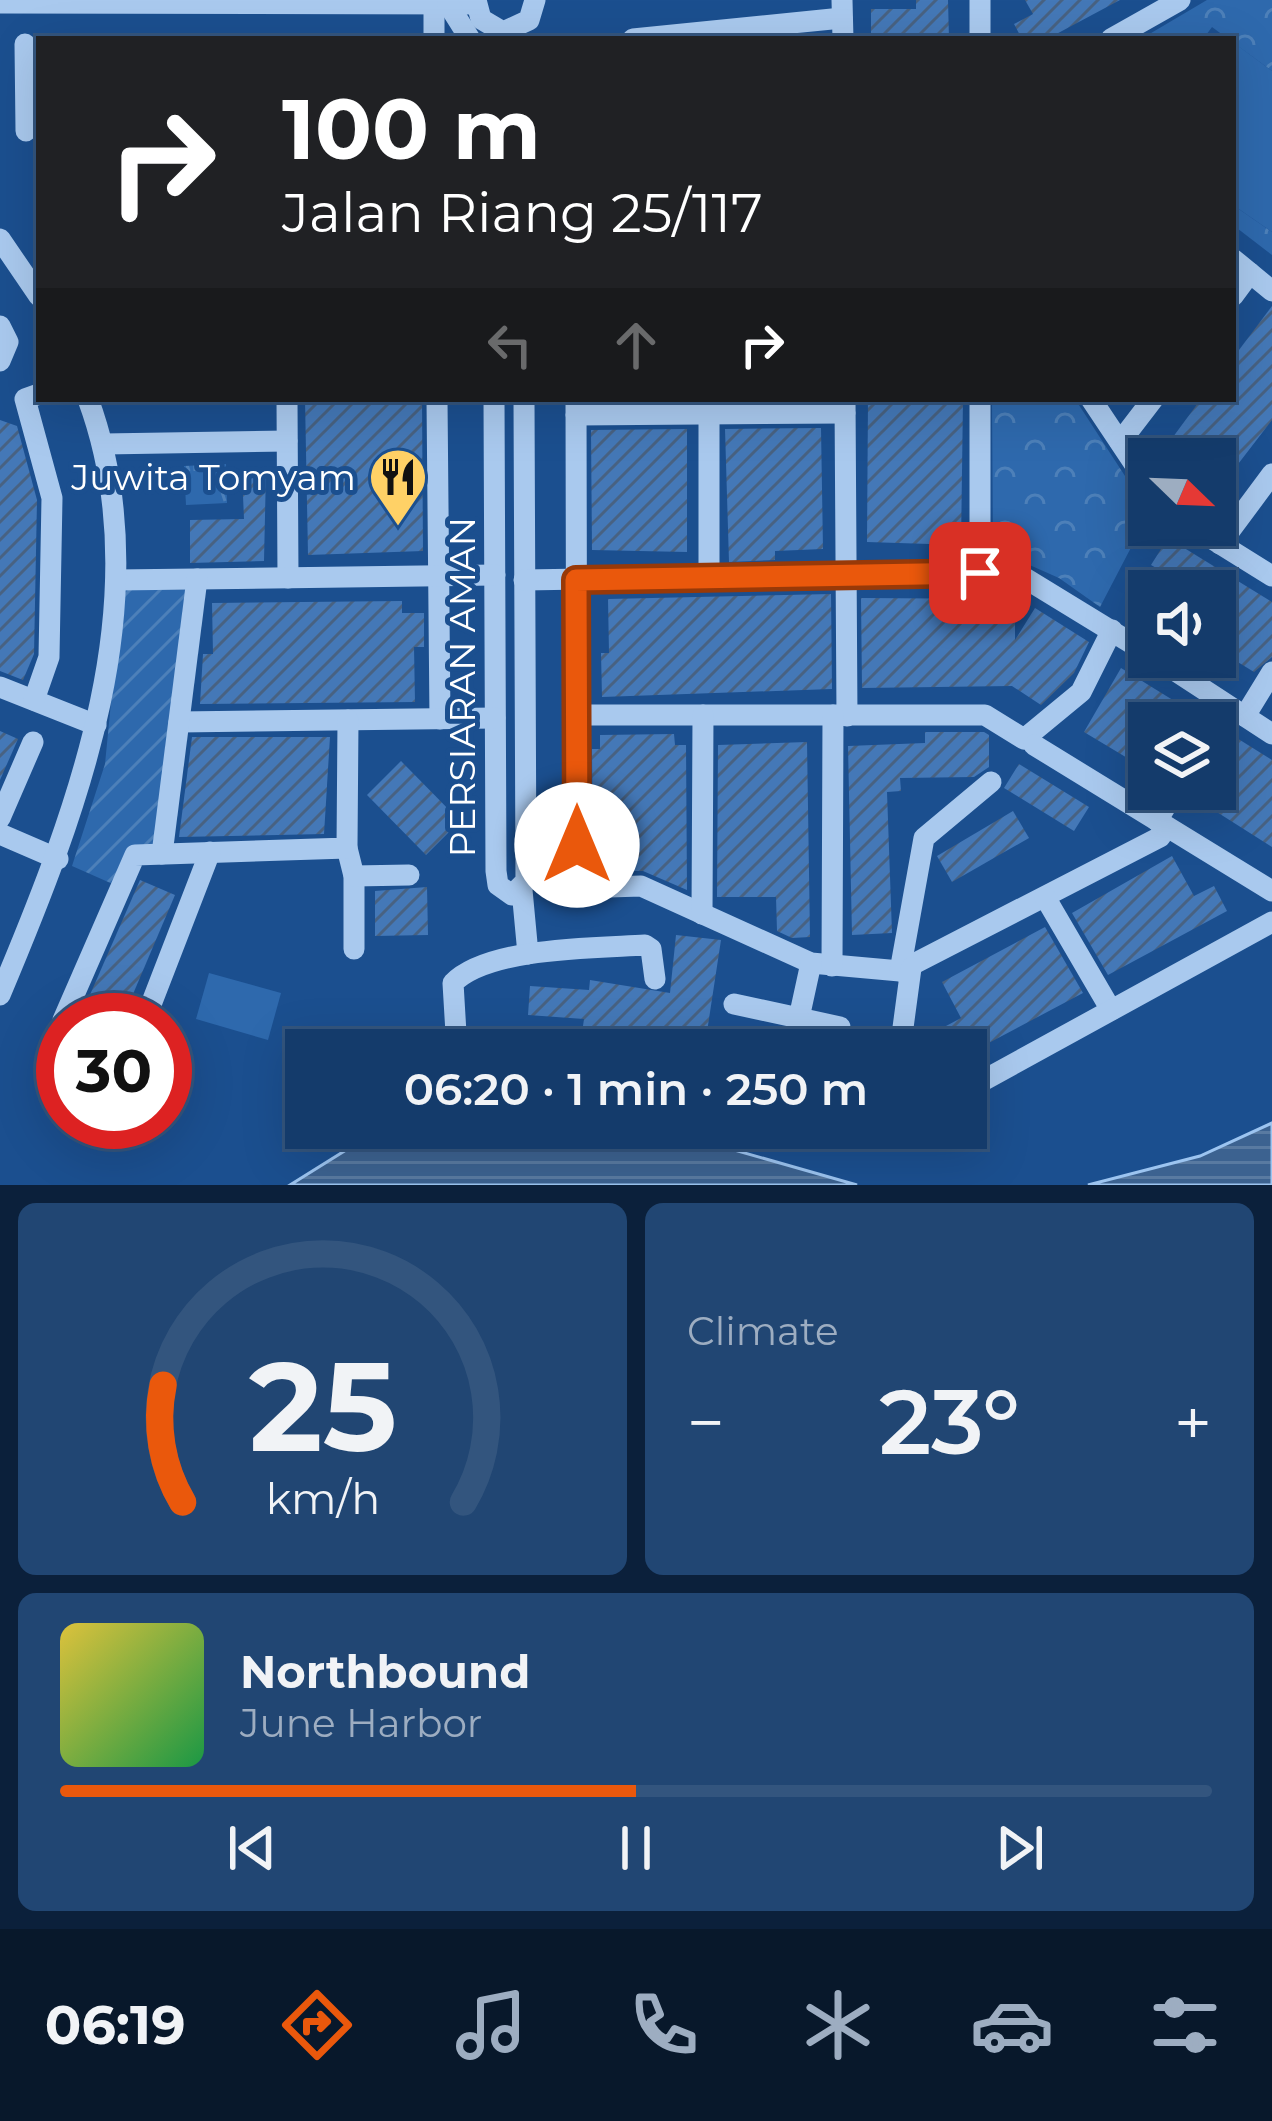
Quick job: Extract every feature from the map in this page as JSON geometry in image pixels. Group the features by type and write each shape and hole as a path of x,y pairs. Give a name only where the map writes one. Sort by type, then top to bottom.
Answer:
{"street":[{"path":"0,2 476,2 493,34 523,32 535,0"},
{"path":"980,0 980,36"},
{"path":"1116,36 1169,2"},
{"path":"435,36 441,4"},
{"path":"441,4 468,36"},
{"path":"705,36 842,19"},
{"path":"0,43 32,44 26,131"},
{"path":"0,239 36,292"},
{"path":"1242,266 1272,292"},
{"path":"0,326 8,342 0,361"},
{"path":"34,700 49,657 52,497 25,399 36,395"},
{"path":"3,981 58,859 81,793 96,724 116,580 104,444 89,402"},
{"path":"287,402 288,578"},
{"path":"437,402 440,719"},
{"path":"494,402 524,402"},
{"name":"PERSIARAN AMAN","path":"494,402 498,885 512,895 522,890 524,402"},
{"path":"980,402 980,573"},
{"path":"1093,402 1128,454"},
{"path":"1120,442 1151,402"},
{"path":"709,406 709,578"},
{"path":"798,1029 822,965 846,575 845,406 576,407 577,888 641,886 822,965 906,969 1160,837 1168,810"},
{"path":"104,444 287,441"},
{"path":"1236,522 1272,474"},
{"path":"1223,546 1272,576"},
{"path":"524,580 1015,572 1128,641"},
{"path":"116,580 495,575"},
{"path":"163,854 197,579"},
{"path":"1029,742 1081,692 1112,630"},
{"path":"1272,672 1236,711 1272,734"},
{"path":"1185,678 1222,702"},
{"path":"0,687 96,724"},
{"path":"577,716 985,716 1272,891"},
{"path":"702,914 703,716"},
{"path":"179,722 495,718"},
{"path":"348,720 347,848 354,877 354,949"},
{"path":"0,818 33,742"},
{"path":"902,1029 924,838 991,782"},
{"path":"0,834 58,859"},
{"path":"75,993 135,855 347,848"},
{"path":"156,993 211,852"},
{"path":"354,877 409,875"},
{"path":"522,890 528,954"},
{"path":"1045,897 1111,1010"},
{"path":"987,1078 1272,922"},
{"path":"456,1029 453,983 461,974 528,954 645,945 651,950 655,979"},
{"path":"734,1004 840,1027"}],"green space":[{"path":"1207,0 1272,0 1272,71 1236,45 1236,36 1224,36 1212,27 1205,36 1146,36"},
{"path":"1236,44 1272,71 1272,232 1236,207"},
{"path":"1236,207 1272,232 1272,255 1236,227"},
{"path":"992,402 1077,402 1128,481 1128,546 1132,546 1100,607 1059,578 993,549"},
{"path":"226,464 227,503 186,505 184,466"},
{"path":"122,590 189,590 157,847 115,885 72,866 105,764"},
{"path":"209,973 281,993 268,1040 196,1019"}],"shaded area":[{"path":"1272,1123 1272,1185 1088,1185 1200,1156"},
{"path":"348,1149 731,1149 857,1185 290,1185"}],"building":[{"path":"916,0 948,0 949,36 871,36 871,9 916,9"},
{"path":"1025,0 1120,0 1053,36 1020,36 1014,24 1033,14"},
{"path":"1272,306 1272,420 1236,467 1236,438 1173,437 1199,402 1236,402 1236,354"},
{"path":"305,402 422,402 423,551 308,555"},
{"path":"868,402 963,402 961,545 867,542"},
{"path":"0,420 17,426 37,500 34,654 23,680 0,671"},
{"path":"821,428 823,549 775,551 775,560 729,562 725,429"},
{"path":"687,429 687,552 592,550 591,430"},
{"path":"266,471 264,561 190,563 190,520 244,519 242,472"},
{"path":"1163,546 1181,546 1220,570 1160,570 1151,565"},
{"path":"1236,580 1272,602 1272,657 1254,672 1236,661"},
{"path":"831,594 832,689 602,697 601,653 609,653 608,599"},
{"path":"861,598 1015,599 1015,640 1035,608 1089,642 1074,673 1041,705 1012,686 862,688"},
{"path":"402,601 402,613 424,613 424,647 414,647 415,702 200,704 203,654 213,654 212,603"},
{"path":"1121,668 1128,678 1137,678 1176,702 1128,702 1128,758 1084,732"},
{"path":"0,731 18,739 0,780"},
{"path":"925,732 984,732 989,735 989,767 974,777 900,778 901,791 887,792 892,933 852,935 848,746 925,743"},
{"path":"674,734 675,745 686,745 687,890 643,871 593,871 592,749 600,749 600,735"},
{"path":"192,737 330,737 324,834 179,837"},
{"path":"1236,738 1272,760 1272,847 1214,810 1236,810"},
{"path":"807,742 810,937 792,938 777,931 776,897 717,897 718,745"},
{"path":"401,761 460,821 426,855 367,795"},
{"path":"1019,764 1089,807 1074,831 1004,788"},
{"path":"1013,811 1029,838 952,882 937,856"},
{"path":"1172,856 1194,896 1214,886 1227,911 1108,975 1072,913"},
{"path":"140,880 175,895 133,993 91,993"},
{"path":"427,887 428,935 375,936 375,891"},
{"path":"1045,927 1083,993 987,1044 987,1029 940,1029 961,1018 942,982"},
{"path":"676,935 721,940 707,1029 602,1029 583,1026 584,1019 528,1015 530,986 589,990 590,980 670,993"}],"place":[{"name":"Juwita Tomyam","path":"398,528"}],"route":[{"path":"577,845 576,580 980,573"}]}
